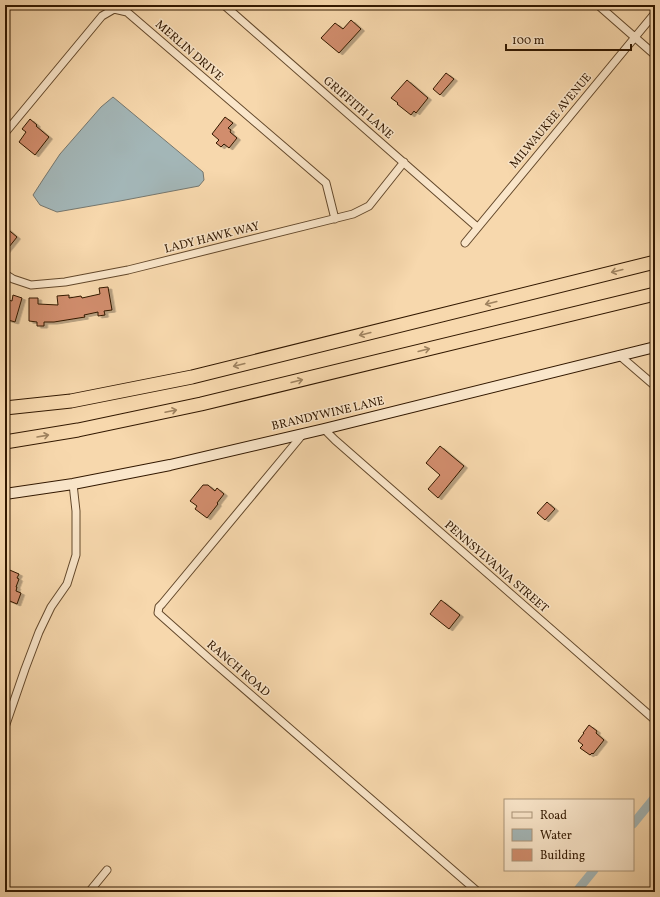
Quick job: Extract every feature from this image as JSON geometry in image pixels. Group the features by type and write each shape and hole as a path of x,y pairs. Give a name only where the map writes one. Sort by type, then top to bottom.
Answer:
{"highway":[{"path":"5,408 71,401 192,377 655,262"},
{"path":"5,442 71,431 201,404 655,294"}],"street":[{"name":"GRIFFITH LANE","path":"224,5 477,227"},
{"path":"598,5 655,55"},
{"name":"MERLIN DRIVE","path":"5,132 102,16 114,10 127,12 326,183 335,219"},
{"name":"MILWAUKEE AVENUE","path":"465,243 655,13"},
{"name":"LADY HAWK WAY","path":"5,274 12,279 31,285 65,282 128,270 353,214 369,206 404,162"},
{"name":"BRANDYWINE LANE","path":"5,494 73,484 170,465 304,434 655,347"},
{"path":"619,355 655,386"},
{"name":"PENNSYLVANIA STREET","path":"324,429 341,446 655,720"},
{"name":"RANCH ROAD","path":"304,434 159,607 158,613 478,892"},
{"path":"5,726 24,669 39,632 52,607 67,584 76,555 76,511 73,484"},
{"path":"89,892 107,870"}],"water":[{"path":"113,97 203,172 204,180 199,186 57,212 40,205 33,195 60,154 101,107"}],"building":[{"path":"351,20 361,29 339,53 321,38 335,23 343,29"},
{"path":"446,73 454,79 440,95 433,89"},
{"path":"407,80 428,98 416,113 414,111 411,115 391,98"},
{"path":"225,117 233,123 228,128 237,138 229,148 224,144 221,147 216,143 219,140 212,134"},
{"path":"30,119 49,137 35,155 19,142 26,132 22,129"},
{"path":"5,227 17,237 5,252"},
{"path":"108,287 112,310 104,311 105,315 98,316 98,312 84,315 85,317 54,322 44,322 44,326 37,326 37,322 29,321 29,298 38,298 38,304 58,305 57,296 69,295 69,298 81,296 82,298 100,294 99,288"},
{"path":"13,295 22,298 15,322 5,319 5,299 12,301"},
{"path":"440,446 464,466 438,498 428,489 440,475 426,463"},
{"path":"203,485 208,485 215,491 217,488 224,494 207,518 195,509 197,506 190,501"},
{"path":"547,502 555,509 545,520 537,513"},
{"path":"5,568 19,574 17,578 19,579 16,591 21,593 17,604 5,599"},
{"path":"441,600 460,615 449,629 430,614"},
{"path":"589,725 597,731 596,733 604,740 593,754 592,753 590,755 580,748 583,745 578,741"}],"waterway":[{"path":"634,823 655,797"},
{"path":"576,892 593,871"}]}
